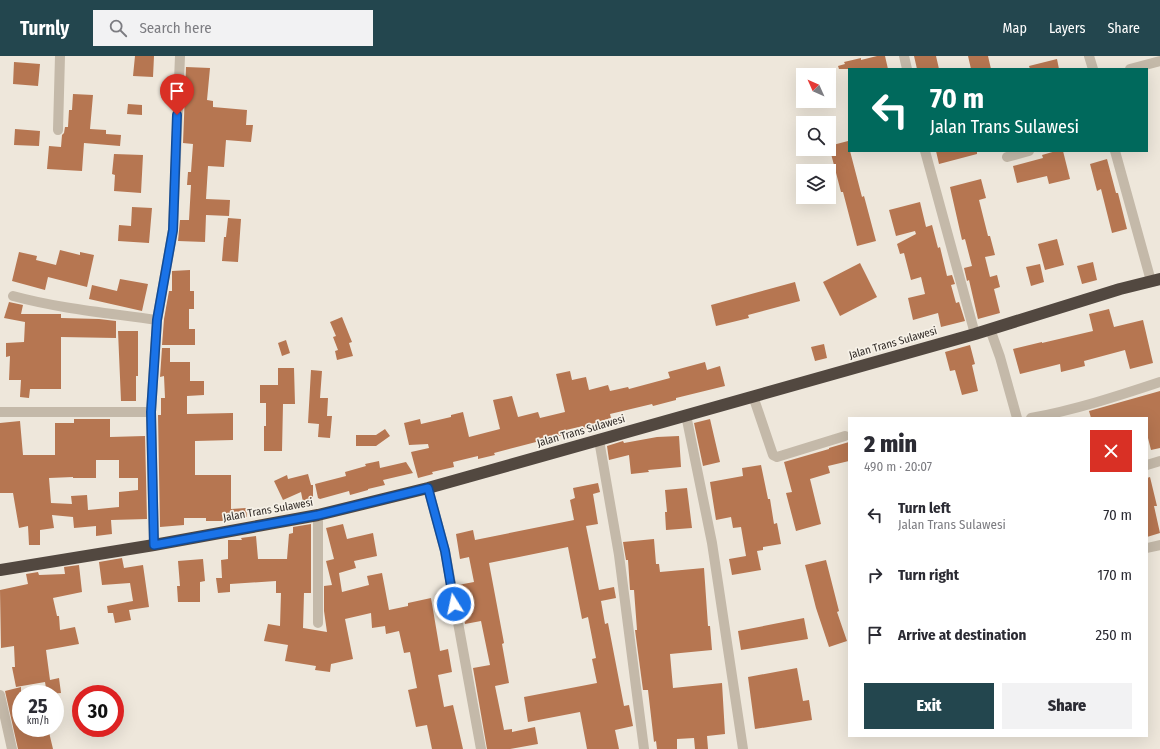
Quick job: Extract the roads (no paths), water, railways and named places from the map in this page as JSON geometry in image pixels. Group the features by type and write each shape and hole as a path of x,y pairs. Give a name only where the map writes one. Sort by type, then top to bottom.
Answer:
{"highway":[{"name":"Jalan Trans Sulawesi","path":"0,570 154,545 318,515 428,488 975,334 1155,280"}],"street":[{"path":"58,130 60,56"},
{"path":"154,545 151,412 157,320 173,230 180,56"},
{"path":"904,56 907,68"},
{"path":"1089,56 1093,68"},
{"path":"1134,68 1160,61"},
{"path":"925,152 975,334"},
{"path":"1007,157 1025,152"},
{"path":"1115,152 1155,280"},
{"path":"13,296 40,303 80,310 157,320"},
{"path":"990,329 1017,417"},
{"path":"1036,417 1058,413 1128,393 1160,382"},
{"path":"753,396 773,455 777,457 846,436"},
{"path":"0,412 151,412"},
{"path":"686,415 712,543 743,749"},
{"path":"599,440 619,556 644,749"},
{"path":"1148,465 1160,461"},
{"path":"428,488 445,551 480,749"},
{"path":"318,515 318,623"},
{"path":"1148,548 1160,545"},
{"path":"0,695 2,712 12,749"}]}
